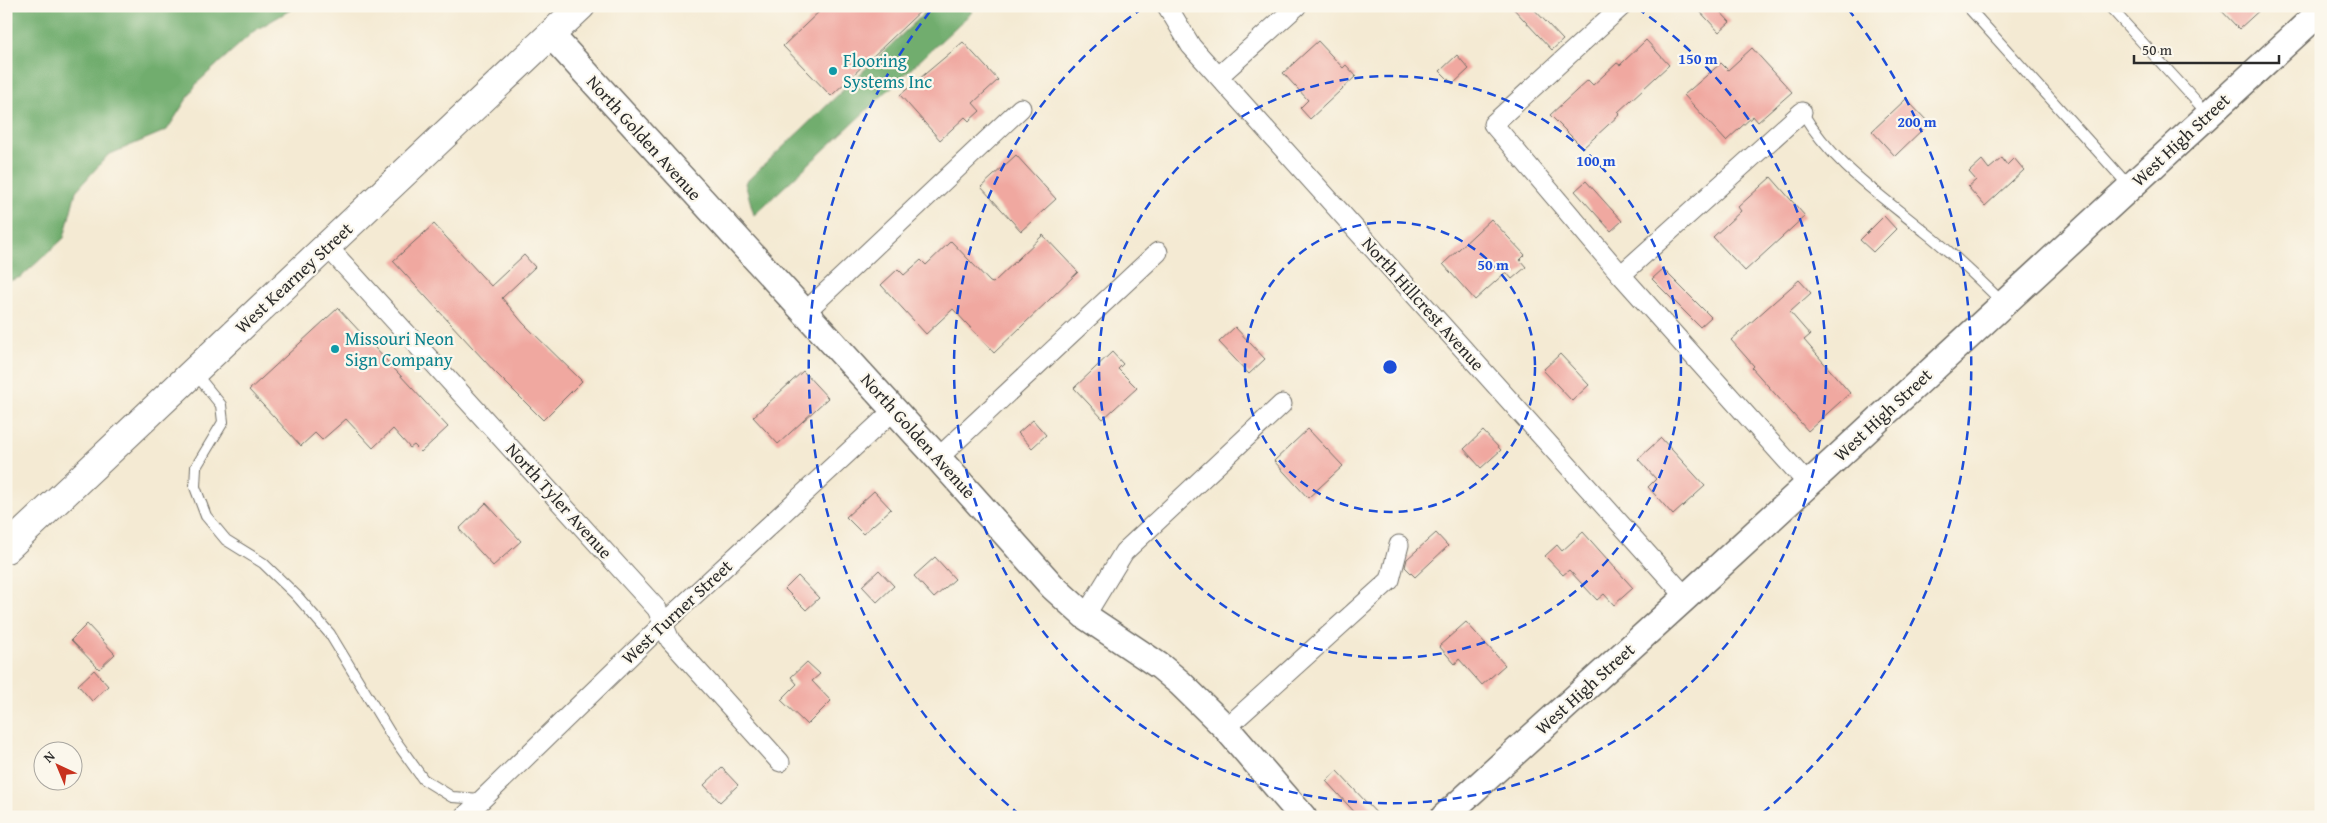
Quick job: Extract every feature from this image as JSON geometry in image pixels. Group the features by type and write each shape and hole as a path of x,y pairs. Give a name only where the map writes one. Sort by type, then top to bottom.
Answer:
{"main road":[{"name":"West Kearney Street","path":"6,549 581,6"}],"street":[{"name":"North Hillcrest Avenue","path":"1167,6 1186,39 1686,597"},
{"path":"1219,76 1297,6"},
{"path":"1622,6 1493,124 1621,275 1808,484"},
{"name":"West High Street","path":"1444,817 1686,597 2208,115 2320,9"},
{"name":"North Golden Avenue","path":"551,35 1054,586 1085,616 1161,667 1226,728 1303,817"},
{"path":"804,313 1021,108"},
{"path":"1621,275 1802,112"},
{"name":"North Tyler Avenue","path":"327,246 657,609 670,640 780,762"},
{"path":"938,458 1158,252"},
{"path":"1085,616 1124,552 1282,404"},
{"name":"West Turner Street","path":"464,817 663,624 894,410"},
{"path":"1226,728 1390,580 1399,545"}],"lane":[{"path":"1967,6 2130,187"},
{"path":"2108,6 2208,115"},
{"path":"1802,112 1815,133 1836,159 1876,195 1924,231 1967,267 2003,304"},
{"path":"194,372 221,405 223,422 196,467 195,487 206,516 226,540 263,563 297,596 330,634 390,733 423,779 452,797 482,799"}],"green space":[{"path":"6,6 297,6 254,31 197,83 167,130 108,155 76,191 64,238 21,277 6,282"},
{"path":"932,6 966,6 972,12 754,215 745,183"}],"building":[{"name":"Flooring Systems Inc","path":"825,6 926,6 831,96 783,46"},
{"path":"1511,6 1531,6 1563,40 1552,50"},
{"path":"1695,6 1715,6 1730,22 1719,32"},
{"path":"2217,6 2264,6 2239,29"},
{"path":"1646,40 1669,65 1618,112 1620,114 1583,148 1550,115 1588,80 1593,85 1617,63 1620,65"},
{"path":"1318,41 1343,68 1346,65 1356,76 1310,119 1300,108 1308,100 1283,73"},
{"path":"963,42 998,80 973,103 980,111 969,121 965,117 940,140 900,95"},
{"path":"1752,48 1792,92 1758,122 1753,116 1726,141 1684,95 1721,63 1728,70"},
{"path":"1457,55 1469,69 1453,84 1440,71"},
{"path":"1906,99 1929,123 1895,156 1872,131"},
{"path":"1016,155 1056,199 1021,231 981,187"},
{"path":"2002,158 2007,165 2014,158 2024,170 1985,206 1968,187 1976,180 1969,172 1982,160 1989,169"},
{"path":"1771,177 1805,216 1745,271 1713,237 1741,211 1738,207"},
{"path":"1586,181 1622,221 1611,231 1575,191"},
{"path":"1884,216 1896,229 1873,252 1860,240"},
{"path":"1491,219 1525,255 1520,260 1526,267 1512,279 1506,272 1475,300 1443,264"},
{"path":"434,224 491,286 524,255 535,267 502,298 523,323 582,381 543,420 495,372 393,261"},
{"path":"1043,235 1078,272 994,353 953,309 926,334 881,285 898,269 904,275 921,260 926,265 951,241 993,283"},
{"path":"1663,269 1711,317 1700,327 1652,279"},
{"path":"1799,280 1811,293 1790,312 1810,335 1804,340 1850,393 1808,431 1752,368 1754,366 1731,340"},
{"name":"Missouri Neon Sign Company","path":"338,308 448,427 421,452 414,445 410,448 393,429 373,448 346,419 322,440 315,433 301,446 249,390"},
{"path":"1235,327 1265,359 1249,374 1219,342"},
{"path":"1112,352 1123,364 1118,369 1137,388 1103,419 1074,388"},
{"path":"1560,354 1589,385 1572,401 1543,370"},
{"path":"803,371 828,398 778,444 753,417"},
{"path":"1033,420 1046,435 1032,448 1018,433"},
{"path":"1308,429 1343,466 1308,498 1274,461"},
{"path":"1483,431 1501,450 1481,468 1464,449"},
{"path":"1661,438 1705,486 1673,515 1648,487 1656,479 1638,459"},
{"path":"874,491 891,509 863,534 846,517"},
{"path":"486,503 521,541 493,566 459,529"},
{"path":"1583,532 1633,588 1614,605 1604,594 1597,600 1569,570 1563,575 1545,556 1557,545 1562,551"},
{"path":"1436,533 1448,546 1415,577 1405,567 1407,559"},
{"path":"935,557 955,579 934,598 914,576"},
{"path":"879,570 894,586 877,602 862,586"},
{"path":"798,576 819,598 806,610 785,589"},
{"path":"1466,622 1505,665 1482,685 1459,659 1455,664 1439,646"},
{"path":"87,624 115,654 99,669 71,640"},
{"path":"807,662 820,674 812,681 831,701 807,725 781,700 797,684 791,677"},
{"path":"94,670 108,686 92,701 78,685"},
{"path":"722,768 738,785 720,802 704,785"},
{"path":"1337,771 1380,817 1359,817 1326,781"}],"place":[{"name":"Flooring Systems Inc","path":"833,71"},
{"name":"Missouri Neon Sign Company","path":"335,349"}]}
